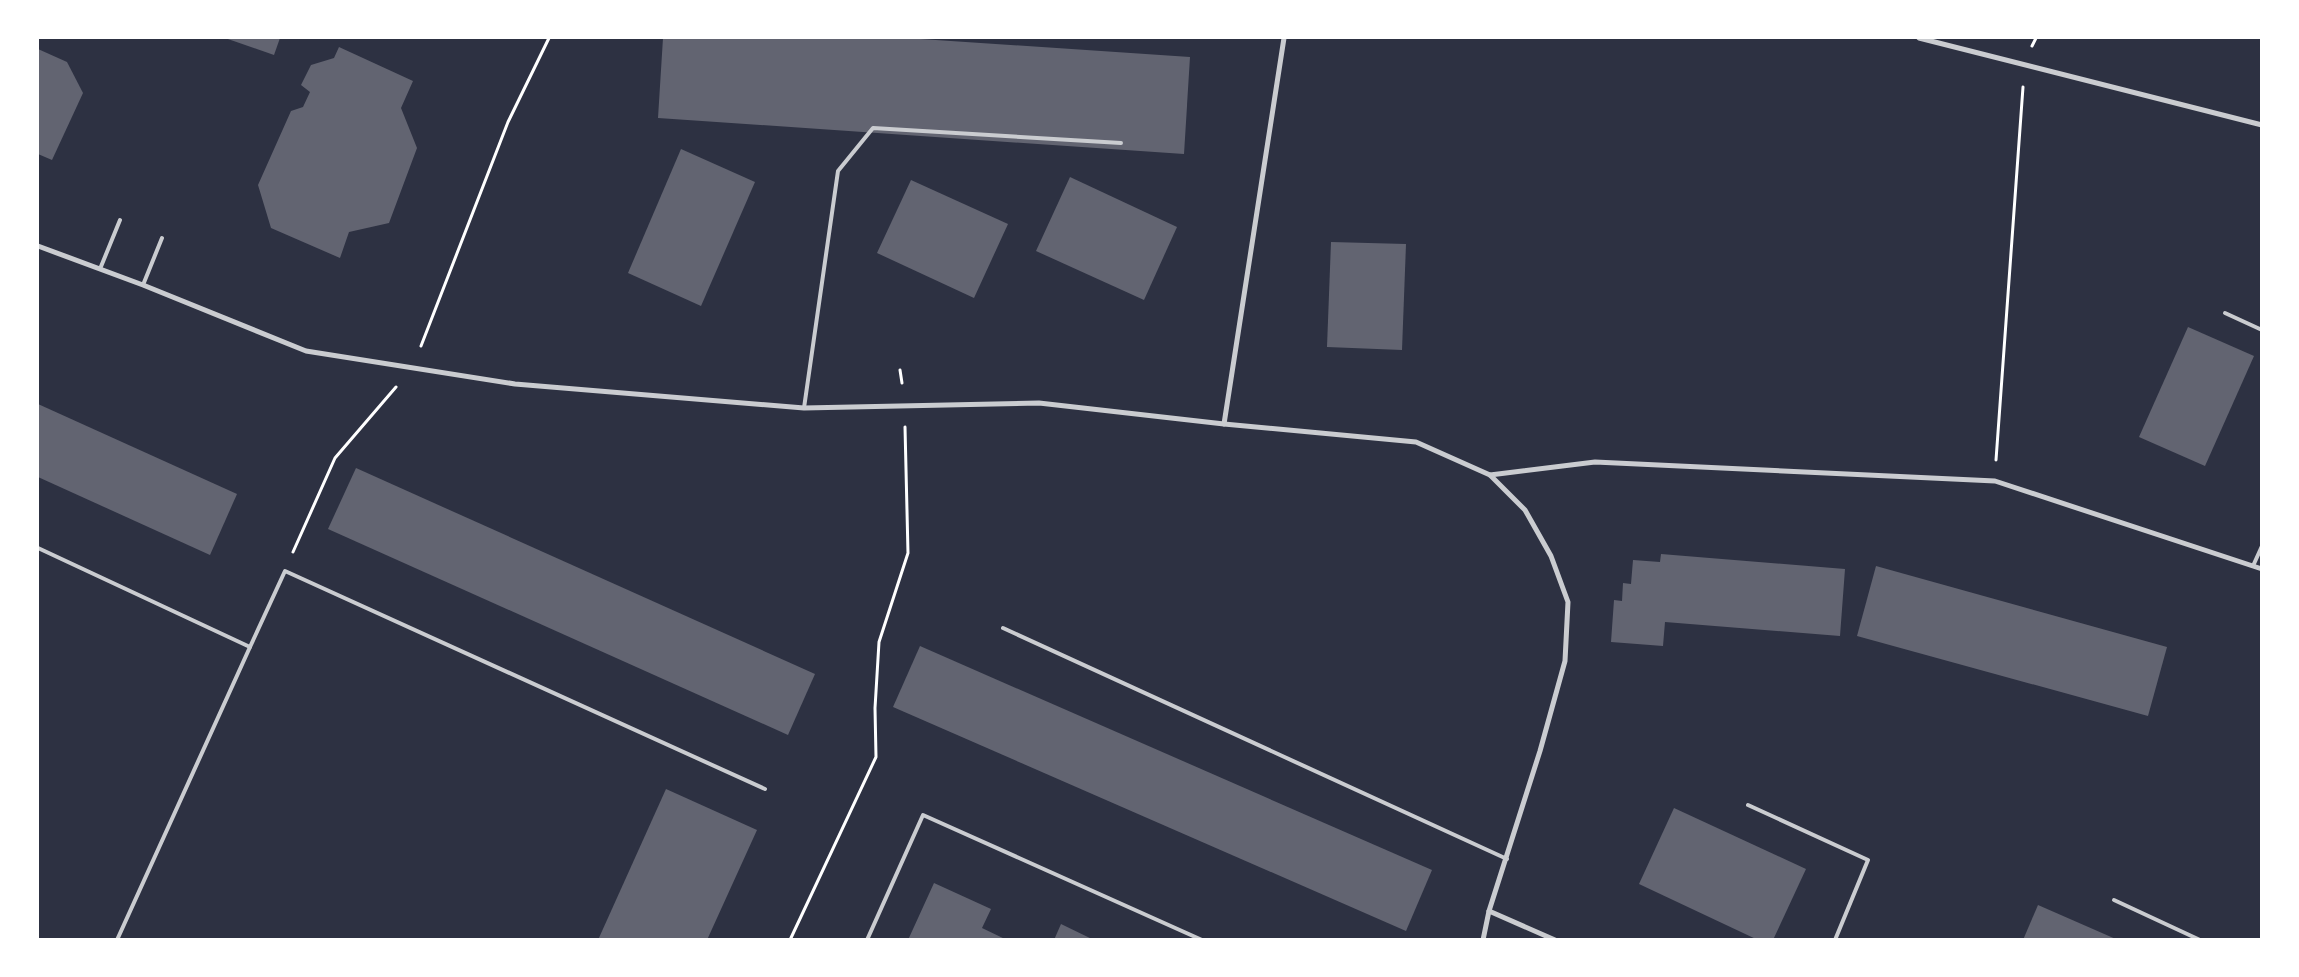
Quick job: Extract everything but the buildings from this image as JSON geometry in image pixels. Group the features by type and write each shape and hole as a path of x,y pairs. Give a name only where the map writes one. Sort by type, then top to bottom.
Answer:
{"street":[{"path":"1224,424 1284,38"},
{"path":"1919,38 2262,125"},
{"path":"38,246 143,285 306,351 413,366 515,384 804,408 1039,403 1224,424 1416,442 1490,475 1525,510 1551,556 1568,602 1565,661 1540,751 1489,911 1483,940"},
{"path":"1490,475 1595,462 1995,481 2262,569"},
{"path":"1489,911 1555,940"}],"lane":[{"path":"804,408 838,171 873,128 1121,143"},
{"path":"100,269 120,220"},
{"path":"143,285 162,238"},
{"path":"2225,313 2262,330"},
{"path":"2253,566 2262,546"},
{"path":"38,548 250,647"},
{"path":"117,940 285,571 765,789"},
{"path":"1003,628 1507,859"},
{"path":"1748,805 1868,860 1835,940"},
{"path":"868,940 923,815 1202,940"},
{"path":"2114,900 2200,940"}],"path":[{"path":"285,571 335,458 413,366 508,122 549,38"},
{"path":"1995,481 2023,85"},
{"path":"790,940 876,757 875,708 879,642 908,553 904,406 900,370"}]}
